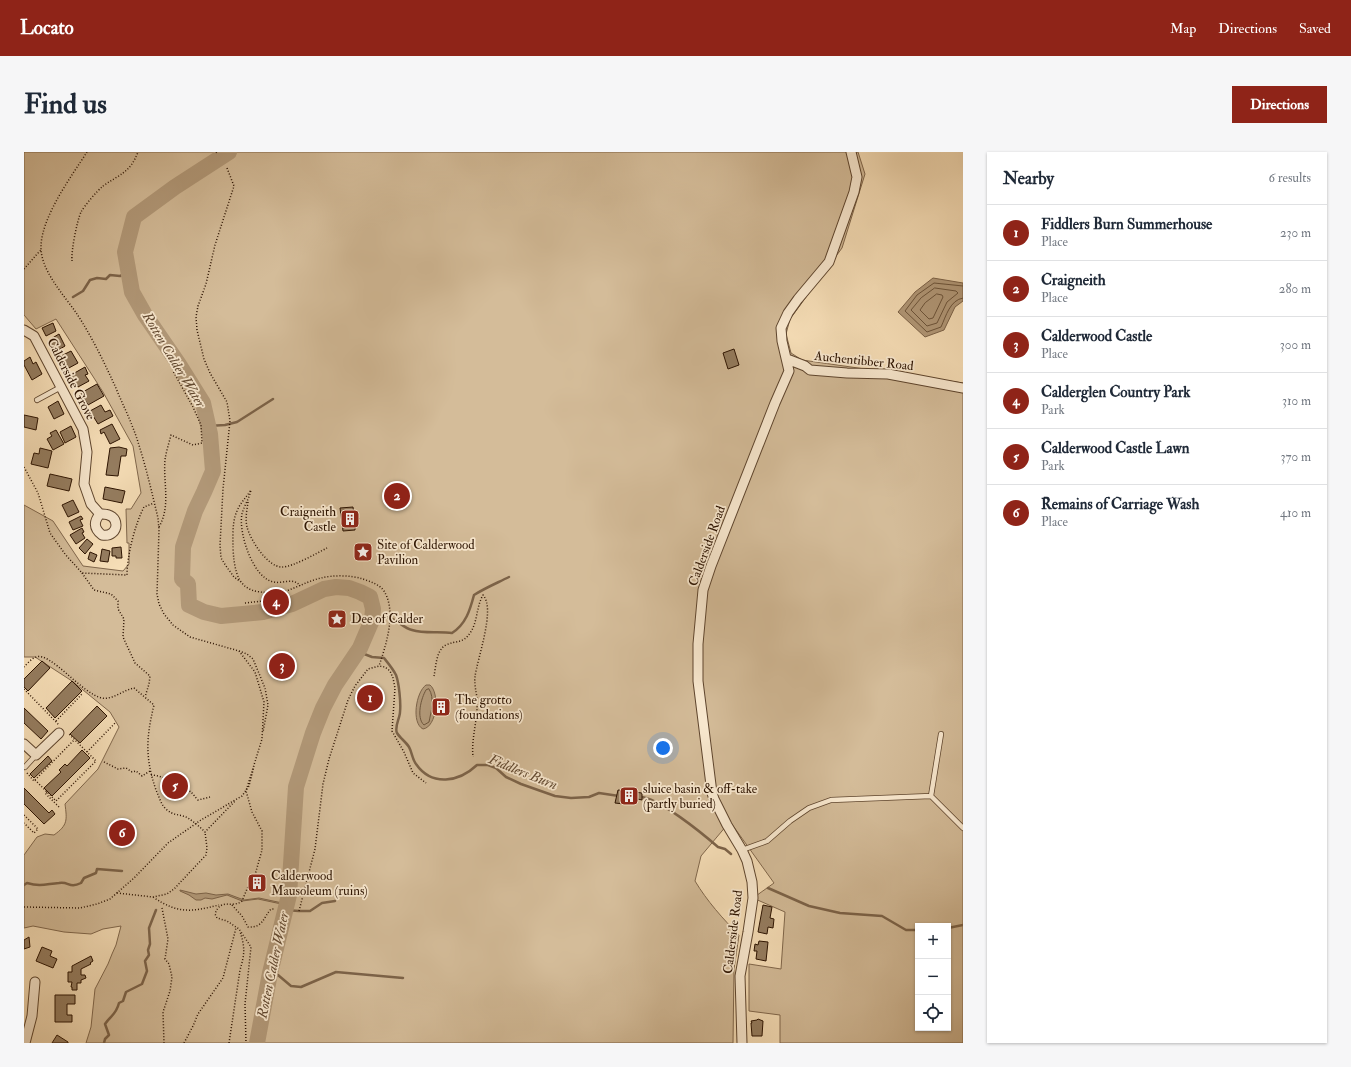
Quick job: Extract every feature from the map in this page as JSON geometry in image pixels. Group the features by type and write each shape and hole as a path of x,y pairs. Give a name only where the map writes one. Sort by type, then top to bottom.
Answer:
{"street":[{"name":"Calderside Road","path":"742,1043 740,976 753,898 752,882 747,861 727,825 712,792 698,681 699,637 703,590 772,410 789,371 782,341 781,328 788,313 798,299 829,262 854,192 856,177 851,152"},
{"name":"Calderside Grove","path":"24,330 34,336 83,430 87,452 84,484 91,504 100,514"},
{"name":"Auchentibber Road","path":"787,359 805,366 810,370 888,374 963,388"},
{"path":"24,744 36,755 61,729"},
{"path":"25,1043 32,1016 35,982"}],"lane":[{"path":"37,400 61,387"},
{"path":"931,796 941,734"},
{"path":"25,769 36,755"},
{"path":"742,850 767,841 790,821 809,808 831,800 931,796 963,828"}],"path":[{"path":"87,152 53,205 40,245 45,266 87,330 102,358 130,419 138,442 159,527 158,594 164,614 173,625 190,637 239,650 248,654 253,659 265,688 268,705 262,739 246,790 205,832"},
{"path":"72,261 71,252 81,212 102,187 120,176 133,163 138,152"},
{"path":"227,168 234,186 215,245 206,284 198,306 196,317 197,330 204,359 210,374 227,402 230,421 222,505 220,545 222,558 234,577 254,592 283,592 320,578 345,576 359,578 375,584 384,591 390,611 390,625 379,666"},
{"path":"24,269 41,250"},
{"path":"159,527 164,518 166,495 165,460 171,435 193,445 202,443 201,426 193,407 173,371"},
{"path":"24,467 38,493 50,533 94,590 111,594 118,601 118,609 124,620 123,637 135,663 150,676 145,697"},
{"path":"241,582 236,571 234,560 234,523 239,505 251,490"},
{"path":"251,490 246,516 247,527 259,550 266,559 274,565 281,567 295,563 327,548"},
{"path":"251,490 242,514 242,524 244,539 254,566 261,575 268,580 275,583 293,581 300,586"},
{"path":"82,574 127,575 140,514 144,507 154,503"},
{"path":"245,603 280,599 283,592"},
{"path":"434,676 438,656 442,648 446,645 464,640 469,635 474,626 483,596 486,599 487,623 475,676 474,687 477,701 472,748 473,757"},
{"path":"239,650 255,672 264,702 262,739"},
{"path":"24,667 35,657 43,656 90,693 104,698 118,695 126,690 134,688 154,705 148,729 147,755 151,775 165,809 173,815 187,818 205,832 207,848 206,855 174,889 167,894 153,897 117,893"},
{"path":"299,911 315,850 323,784 329,759 339,726 354,686 368,669 379,666 385,667 390,671 395,688 392,731 404,752 413,773 426,783"},
{"path":"24,689 56,721 61,729 75,740 96,762 56,801 35,780 34,781 25,769"},
{"path":"56,721 83,693"},
{"path":"87,752 116,722"},
{"path":"35,780 75,740"},
{"path":"104,762 118,769 126,768 132,772 136,771 142,776 150,771"},
{"path":"151,775 158,775 180,786 191,792 198,800 210,797"},
{"path":"153,897 168,907 181,910 198,910 227,903 239,903 242,901 252,877 255,875 262,850 262,831 252,812 246,790"},
{"path":"24,907 80,908 110,899 134,878 168,843 201,820 236,799 246,790"},
{"path":"47,792 45,793 60,808"},
{"path":"24,815 38,829 34,833 24,823"},
{"path":"230,904 242,916 248,927 256,927 262,923 266,913 271,908 275,909"},
{"path":"220,905 216,909 215,914 217,918 227,921 239,929 251,947 245,1004 246,1043"},
{"path":"162,908 168,939 165,959 172,977 170,991 163,1012 164,1043"},
{"path":"184,1043 198,1014 223,978 236,928"},
{"path":"230,1043 240,970 245,948 239,929"}],"shaded area":[{"path":"24,152 858,152 865,174 842,248 790,319 786,334 791,353 802,360 963,383 963,1043 780,1043 780,1015 749,1011 749,964 781,969 785,912 753,898 774,883 716,802 727,825 701,856 695,881 716,910 739,935 734,969 733,1043 86,1043 91,1027 95,989 116,945 121,926 103,929 91,934 64,932 33,926 24,928 24,855 37,837 45,834 54,835 62,828 66,822 65,804 98,769 119,727 110,712 72,681 35,657 24,657 24,505 53,521 83,566 123,571 129,564 126,509 131,509 141,493 133,446 103,392 56,319 36,329 24,315"}],"water":[{"path":"933,278 963,283 963,301 955,307 944,330 925,337 898,312 915,292"},
{"path":"426,685 430,685 433,689 436,709 428,727 423,729 419,726 417,721 416,707 417,700"},
{"path":"180,890 196,894 228,894 244,900 259,898 287,904 258,899 242,901 227,895 212,899 205,898 196,900"}],"building":[{"path":"53,323 56,331 46,336 42,328"},
{"path":"59,334 65,346 55,352 49,340"},
{"path":"734,349 739,365 728,369 723,353"},
{"path":"71,351 78,363 67,369 61,356"},
{"path":"30,357 33,364 36,362 42,374 32,380 24,365 24,361"},
{"path":"85,367 88,374 85,375 89,381 78,387 71,375"},
{"path":"97,384 104,396 88,405 81,393"},
{"path":"58,401 64,414 54,419 48,407"},
{"path":"101,405 105,412 110,410 113,416 98,424 90,411"},
{"path":"24,415 38,418 36,430 24,427"},
{"path":"112,424 120,439 110,444 104,432 101,434 100,430"},
{"path":"71,426 76,437 65,443 60,432"},
{"path":"56,430 64,444 53,450 47,439 52,436 50,433"},
{"path":"119,447 127,449 126,456 121,456 118,476 106,475 110,448"},
{"path":"40,448 52,451 48,468 31,464 34,453 39,454"},
{"path":"50,474 72,479 69,491 47,486"},
{"path":"105,487 125,491 122,503 103,499"},
{"path":"73,500 79,512 68,517 62,505"},
{"name":"Craigneith Castle","path":"353,507 354,515 359,518 355,522 355,530 343,531 340,508"},
{"path":"81,516 83,519 80,520 83,526 73,530 69,522"},
{"path":"82,528 84,532 82,533 85,538 76,544 70,535"},
{"path":"87,539 93,544 85,554 79,548"},
{"path":"121,547 122,558 112,556 112,548"},
{"path":"102,549 110,551 108,562 100,561"},
{"path":"90,552 97,555 94,562 88,559"},
{"path":"42,661 50,668 28,691 24,687 24,679"},
{"path":"72,681 82,691 55,718 46,708"},
{"path":"97,706 107,716 80,743 70,734"},
{"path":"24,708 48,731 41,739 24,723"},
{"path":"82,750 90,758 52,796 44,788 61,772 59,770 65,764 67,766"},
{"path":"48,756 52,761 34,778 30,774"},
{"path":"24,788 49,813 52,810 55,814 44,824 24,804"},
{"name":"sluice basin & off-take (partly buried)","path":"618,790 642,793 642,800 633,798 624,804 615,803"},
{"name":"Calderwood Mausoleum (ruins)","path":"253,878 261,879 260,888 252,886"},
{"path":"763,905 772,907 770,918 774,919 773,928 768,927 767,934 758,932"},
{"path":"29,937 30,947 24,949 24,940"},
{"path":"759,941 768,942 766,961 756,959 757,951 754,951 755,944 758,945"},
{"path":"42,947 52,951 50,956 57,959 53,968 36,961"},
{"path":"91,956 93,961 90,963 91,964 81,969 81,975 85,975 86,978 81,980 81,983 77,983 77,990 72,990 72,982 68,982 68,972 72,972 72,966"},
{"path":"55,995 75,995 75,1004 67,1004 67,1015 72,1015 72,1022 55,1022"},
{"path":"758,1019 763,1021 762,1036 752,1036 751,1021"},
{"path":"57,1035 68,1042 68,1043 52,1043"}],"waterway":[{"name":"Rotten Calder Water","path":"229,152 175,187 134,217 125,252 132,292 145,315 203,403 210,434 213,471 195,511 183,547 182,579 188,584 189,605 204,612 221,616 263,612 292,604 324,589 336,587 349,588 370,597 373,609 372,620 360,648 335,685 323,708 313,733 296,787 289,895 270,973 257,1043"},
{"path":"73,297 83,291 90,280 97,278 106,279 110,275 120,276 129,272"},
{"path":"208,426 225,425 237,422 273,399"},
{"path":"372,620 381,617 388,617 392,618 408,629 422,632 452,633 464,621 474,595 509,577"},
{"name":"Fiddlers Burn","path":"359,652 372,657 384,658 395,673 400,693 400,714 396,731 409,747 416,764 422,771 430,776 446,780 462,775 477,765 488,765 496,768 506,777 521,784 555,796 571,798 589,797 599,793 619,796"},
{"name":"Fiddlers Burn","path":"640,797 658,803 669,809 718,847 725,849 731,854"},
{"path":"24,885 27,883 40,885 65,883 77,885 81,883 84,878 96,873 97,869 122,871"},
{"name":"Fiddlers Burn","path":"768,888 809,906 840,913 882,916 906,930 915,930"},
{"path":"285,910 310,911 322,903 335,901"},
{"path":"104,1043 105,1039 109,1035 105,1024 115,1013 119,1003 123,1001 126,992 142,984 147,971 145,961 149,955 149,928 156,910"},
{"name":"Fiddlers Burn","path":"951,927 963,925"},
{"path":"270,973 278,975 291,986 301,987 336,972 403,978"}],"place":[{"name":"Craigneith","path":"397,496"},
{"name":"Craigneith Castle","path":"350,519"},
{"name":"Site of Calderwood Pavilion","path":"363,552"},
{"name":"Calderglen Country Park","path":"276,602"},
{"name":"Dee of Calder","path":"337,619"},
{"name":"Calderwood Castle","path":"282,666"},
{"name":"Fiddlers Burn Summerhouse","path":"370,698"},
{"name":"The grotto (foundations)","path":"441,707"},
{"name":"Calderwood Castle Lawn","path":"175,786"},
{"name":"sluice basin & off-take (partly buried)","path":"629,796"},
{"name":"Remains of Carriage Wash","path":"122,833"},
{"name":"Calderwood Mausoleum (ruins)","path":"257,883"}]}
